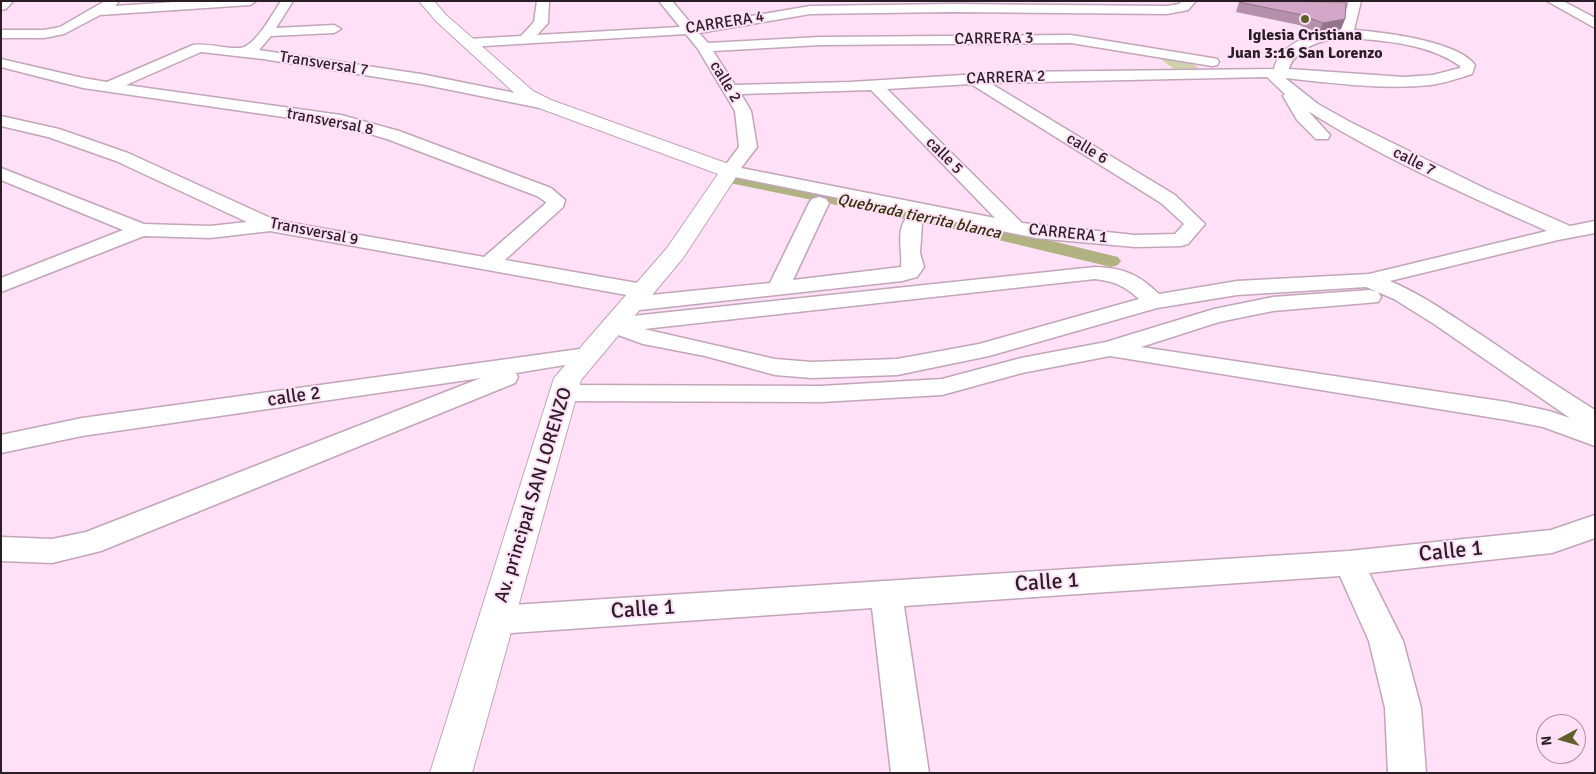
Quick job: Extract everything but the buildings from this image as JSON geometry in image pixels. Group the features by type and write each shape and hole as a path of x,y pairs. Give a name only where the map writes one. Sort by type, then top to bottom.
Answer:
{"main road":[{"path":"426,1 441,18 527,95 545,104 730,171"},
{"name":"Av. principal SAN LORENZO","path":"451,773 568,378 675,253 730,171"}],"street":[{"path":"1,6 7,1"},
{"path":"1,34 54,33 64,30 101,11 115,1"},
{"path":"101,11 250,1"},
{"path":"244,52 257,46 287,1"},
{"path":"526,39 541,23 543,1"},
{"name":"calle 2","path":"665,1 704,47 743,111 748,147 730,171"},
{"name":"CARRERA 4","path":"468,43 690,30 808,6 916,5 1160,10 1183,7 1190,1"},
{"path":"1346,33 1355,1"},
{"path":"1553,1 1591,21"},
{"path":"267,32 334,29"},
{"name":"CARRERA 2","path":"731,90 973,79 1276,73 1389,82 1434,80 1467,70 1468,65 1462,59 1452,54 1408,42 1346,33 1308,40 1283,62 1276,73"},
{"name":"CARRERA 3","path":"704,47 820,42 1071,39 1276,73"},
{"name":"Transversal 7","path":"108,87 193,49 244,52 421,79 545,104"},
{"name":"transversal 8","path":"1,63 84,84 341,120 402,139 544,192 556,200 553,206 488,264"},
{"name":"calle 7","path":"1276,73 1290,91 1342,126 1563,233"},
{"name":"calle 6","path":"973,79 1168,199 1196,224"},
{"name":"calle 5","path":"874,85 1014,227"},
{"path":"1290,91 1293,103 1303,117 1322,135"},
{"name":"Transversal 9","path":"1,121 53,133 122,157 270,225 488,264 637,298 834,283 902,275 909,272 913,267 910,253 912,224"},
{"name":"CARRERA 1","path":"730,171 1036,232 1135,241 1181,240 1196,224"},
{"path":"1,173 141,230 210,232 270,225"},
{"path":"779,287 819,203"},
{"path":"613,325 651,340 706,349 775,367 812,370 897,368 981,351 1154,302 1237,288 1369,280 1595,227"},
{"path":"1,286 141,230"},
{"path":"613,325 1095,273 1121,276 1134,282 1154,302"},
{"path":"1369,280 1402,294 1442,319 1547,392 1595,422"},
{"path":"564,393 822,394 942,387 1021,366 1110,349 1214,316 1273,304 1402,294"},
{"path":"1110,349 1507,411 1549,420 1595,437"},
{"name":"calle 2","path":"1,444 82,427 588,355"},
{"path":"1,549 52,551 90,543 543,362"},
{"name":"Calle 1","path":"497,620 1349,563 1552,541 1595,526"},
{"path":"1349,563 1388,650 1403,708 1407,773"},
{"path":"886,594 910,773"}],"green space":[{"path":"1155,55 1192,64 1199,68 1174,69"}],"waterway":[{"name":"Quebrada tierrita blanca","path":"726,177 953,223 1111,261"}],"place":[{"name":"Iglesia Cristiana Juan 3:16 San Lorenzo","path":"1305,19"}]}
